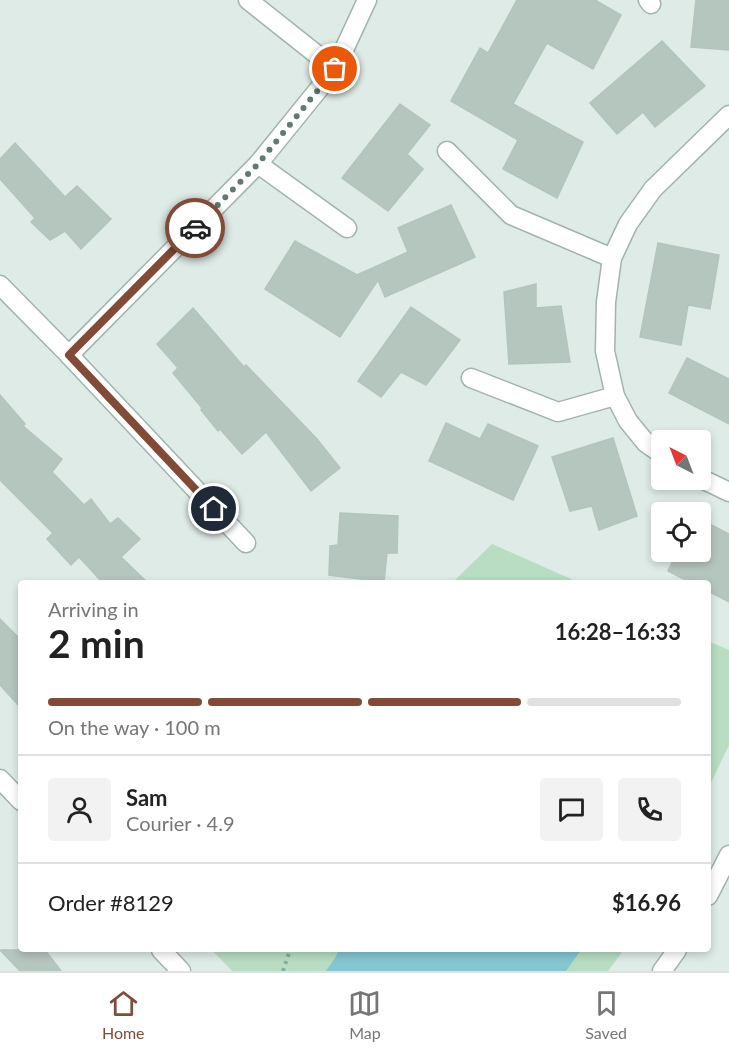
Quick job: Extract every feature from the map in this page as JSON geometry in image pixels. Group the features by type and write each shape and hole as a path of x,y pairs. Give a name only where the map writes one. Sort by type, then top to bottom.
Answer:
{"street":[{"path":"248,0 335,69"},
{"path":"69,355 258,164 335,69 367,0"},
{"path":"651,446 628,421 615,396 605,351 606,302 612,258 628,224 653,189 729,115"},
{"path":"447,151 511,215 612,258"},
{"path":"258,164 347,228"},
{"path":"0,285 246,543"},
{"path":"471,378 558,412 615,396"},
{"path":"711,483 729,492"},
{"path":"0,779 18,798"},
{"path":"711,890 729,855"},
{"path":"163,952 181,971"},
{"path":"662,971 676,952"}],"path":[{"path":"283,971 289,952"}],"green space":[{"path":"492,544 573,580 455,580"},
{"path":"711,642 729,650 729,745 711,783"},
{"path":"214,952 622,952 608,971 232,971"}],"water":[{"path":"338,952 580,952 566,971 326,971"}],"building":[{"path":"517,0 595,0 621,15 593,69 547,43 513,104 583,142 557,198 503,169 518,140 451,101 480,48 488,53"},
{"path":"696,0 729,0 729,50 691,47"},
{"path":"662,41 705,86 655,127 643,112 617,134 590,103"},
{"path":"400,104 430,125 407,154 423,169 388,211 342,178"},
{"path":"15,143 65,197 77,186 111,219 81,249 65,231 50,240 31,222 35,218 0,179 0,159"},
{"path":"451,205 475,257 385,297 378,280 340,337 265,289 295,241 357,275 408,252 398,228"},
{"path":"658,243 719,255 710,309 688,305 681,345 640,337"},
{"path":"536,284 536,308 561,306 570,362 509,364 504,292"},
{"path":"411,307 460,340 426,385 401,372 381,397 358,381"},
{"path":"193,308 244,367 246,365 317,439 340,468 311,491 266,432 242,454 220,429 218,431 173,373 178,368 157,344"},
{"path":"687,358 729,379 729,424 669,393"},
{"path":"0,395 25,424 23,426 62,459 52,472 84,505 91,499 110,524 118,518 140,539 121,557 145,580 100,580 79,557 71,565 47,539 53,533 0,480"},
{"path":"446,423 480,439 488,424 538,446 513,500 429,461"},
{"path":"613,438 637,516 599,530 592,506 570,511 552,457"},
{"path":"340,513 398,516 397,553 387,553 384,580 329,575 330,546 338,545"},
{"path":"711,525 729,534 729,602 711,593 711,580 685,580 668,571 672,562 711,562"},
{"path":"0,619 18,637 18,705 0,685"},
{"path":"0,950 47,952 61,971 20,971"}],"way so far":[{"path":"195,228 258,164 335,69"}],"route":[{"path":"195,228 69,355 214,509"}]}
